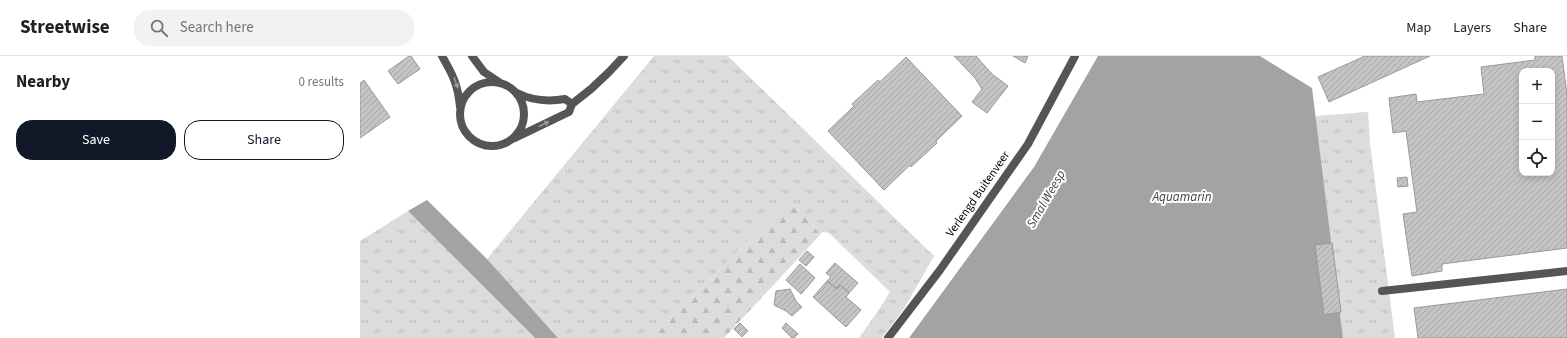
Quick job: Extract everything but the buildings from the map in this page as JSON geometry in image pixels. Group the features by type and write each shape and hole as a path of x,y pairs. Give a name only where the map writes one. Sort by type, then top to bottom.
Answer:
{"street":[{"path":"442,56 452,73 458,88 461,121 464,130 469,137 485,146 503,145 569,112 572,104 596,85 624,56"},
{"path":"472,56 484,72 500,83 508,86 515,92 522,103 525,117 520,130 512,140"},
{"name":"Verlengd Buitenveer","path":"888,338 940,270 1028,144 1074,56"},
{"path":"460,112 462,103 473,88 490,82 500,83"},
{"path":"515,92 535,99 550,101 565,99 572,104"},
{"path":"1382,291 1567,271"}],"green space":[{"path":"654,56 728,56 934,256 905,307 882,338 859,338 890,292 829,233 822,232 820,235 806,216 788,203 781,207 652,338 558,338 487,259"},
{"path":"1368,112 1370,143 1395,338 1343,338 1315,116"},
{"path":"788,203 806,216 820,235 724,338 652,338 781,207"},
{"path":"408,211 535,338 360,338 360,241"}],"water":[{"name":"Aquamarin","path":"1098,56 1260,56 1312,88 1343,338 909,338 1034,167"},
{"path":"427,200 487,259 558,338 535,338 408,211"}],"water label":[{"name":"Smal Weesp","path":"1046,199"}]}
